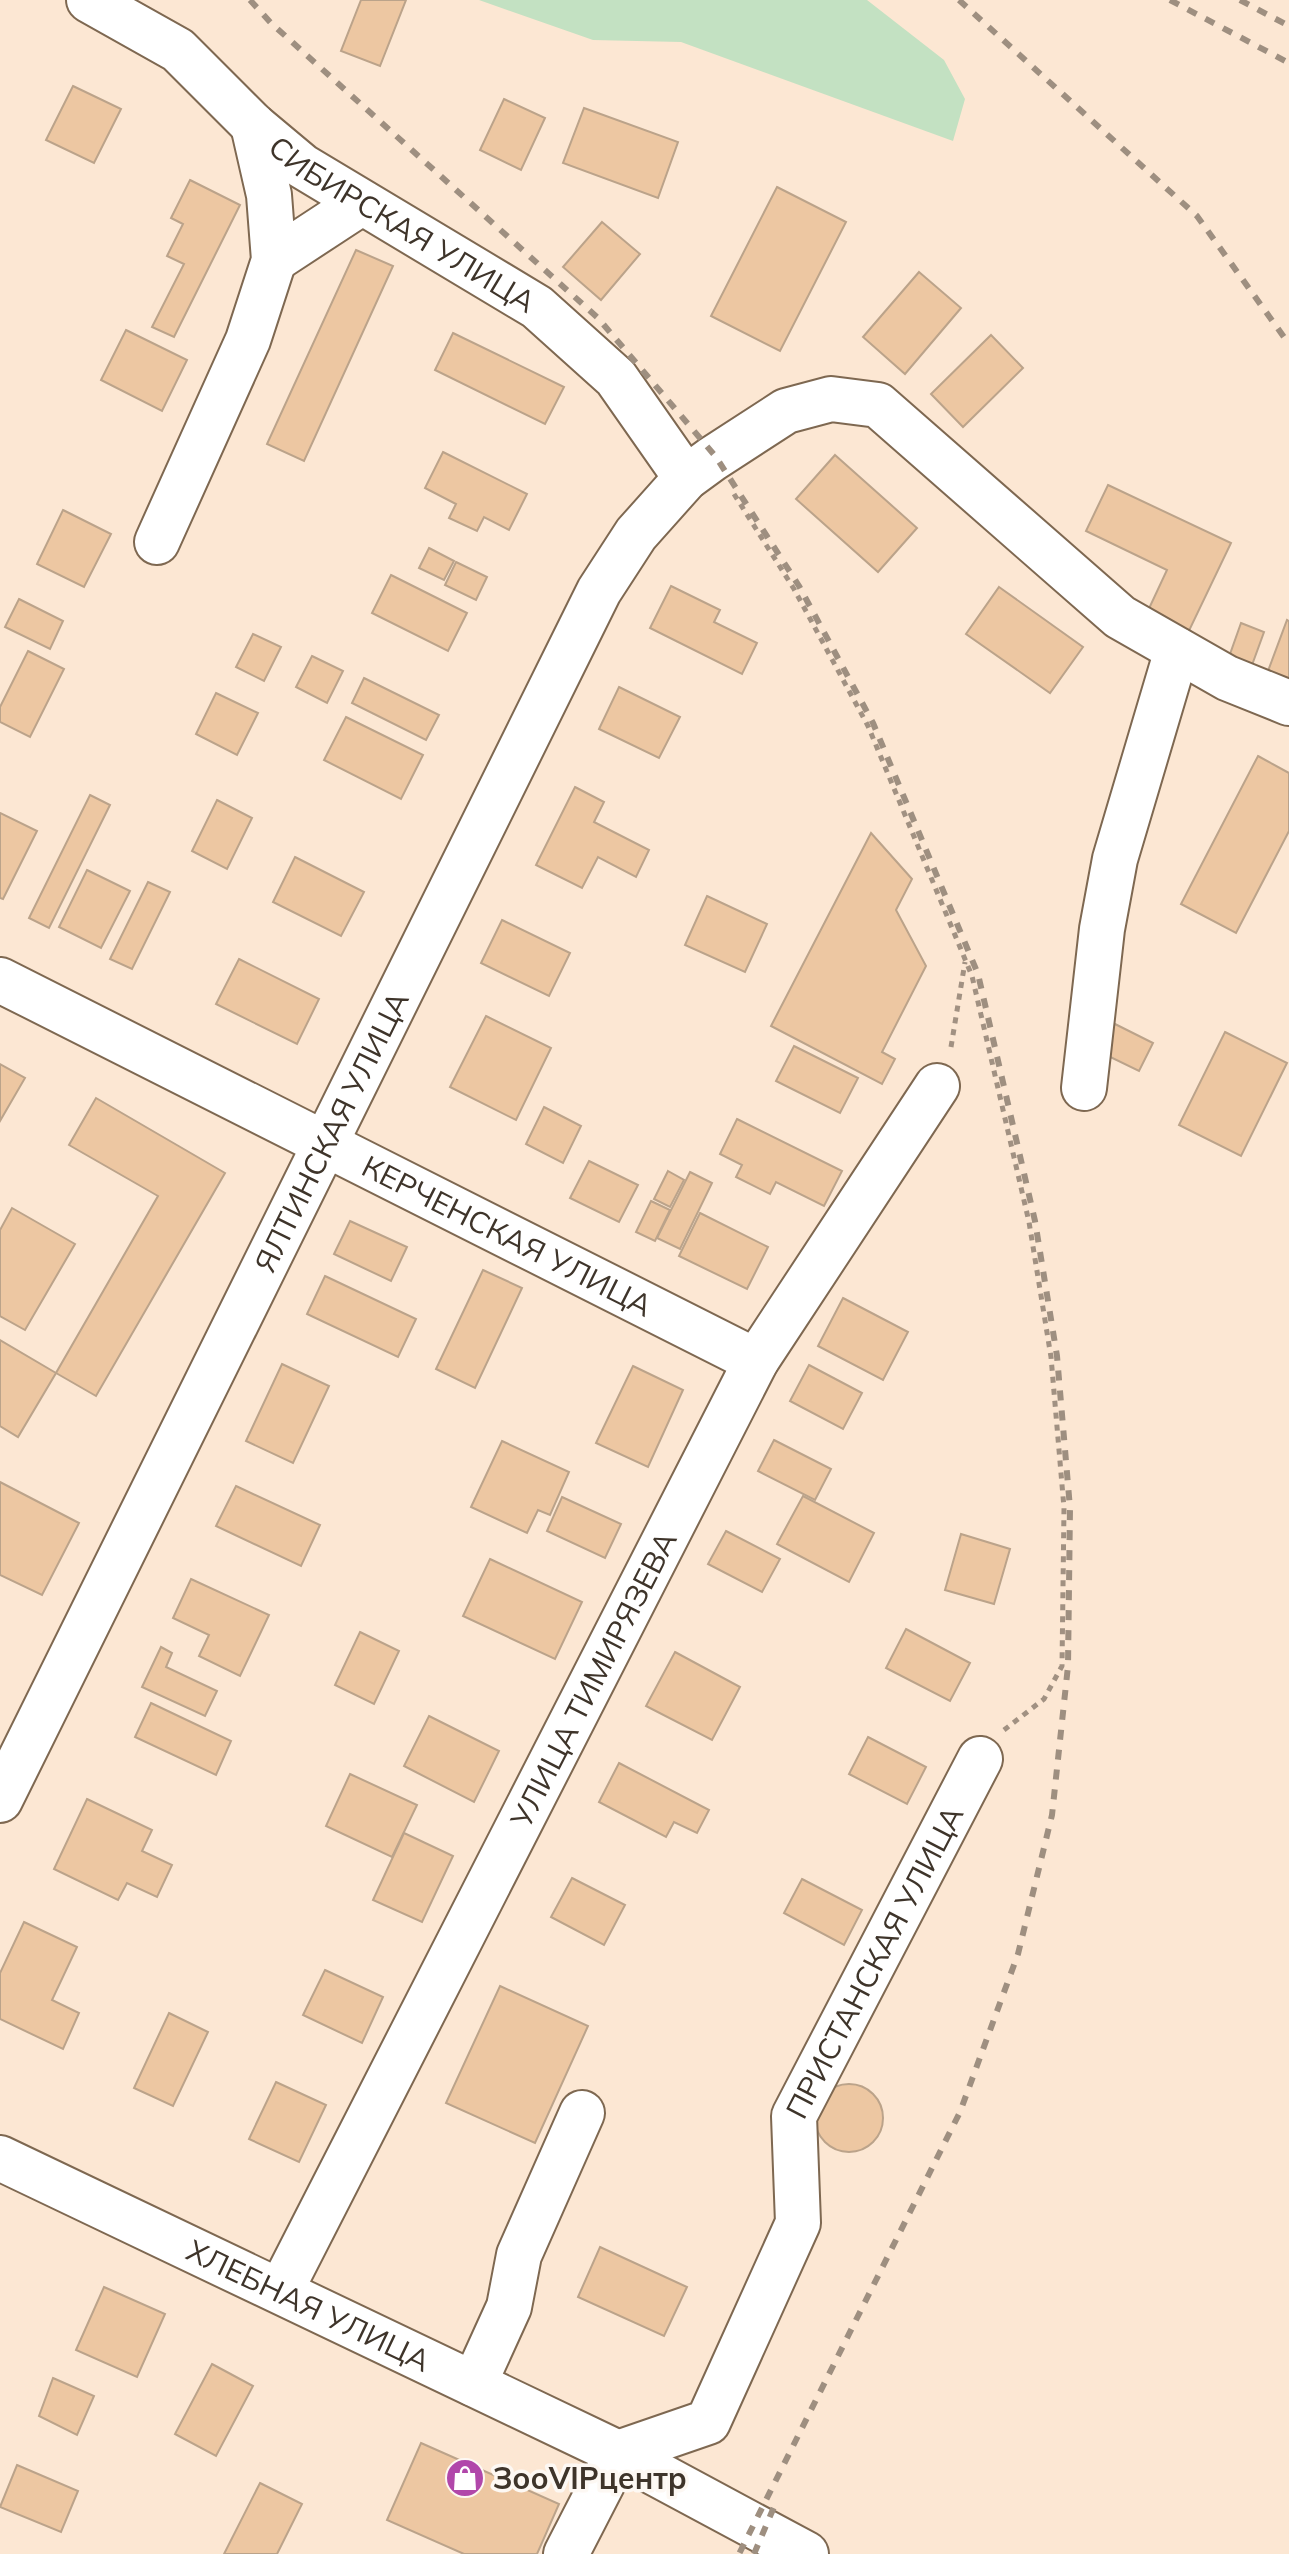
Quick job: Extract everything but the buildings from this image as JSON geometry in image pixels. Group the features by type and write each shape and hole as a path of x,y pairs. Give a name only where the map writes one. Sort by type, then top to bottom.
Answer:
{"street":[{"name":"СИБИРСКАЯ УЛИЦА","path":"89,0 178,50 253,125 302,166 537,307 616,378 686,478"},
{"path":"157,542 248,340 274,260 269,195 253,125"},
{"path":"274,260 361,203"},
{"name":"ЯЛТИНСКАЯ УЛИЦА","path":"0,1800 599,591 636,534 686,478 786,411 831,399 878,405 1120,617 1227,678 1289,703"},
{"path":"1084,1088 1102,929 1115,859 1177,650"},
{"name":"КЕРЧЕНСКАЯ УЛИЦА","path":"0,980 756,1361"},
{"name":"УЛИЦА ТИМИРЯЗЕВА","path":"281,2290 756,1361 937,1086"},
{"name":"ПРИСТАНСКАЯ УЛИЦА","path":"618,2453 708,2422 798,2223 794,2116 980,1759"},
{"path":"474,2384 509,2307 519,2255 582,2113"},
{"name":"ХЛЕБНАЯ УЛИЦА","path":"0,2158 618,2453 806,2554"},
{"path":"566,2554 618,2453"}],"path":[{"path":"937,1086 951,1047 965,959"}],"green space":[{"path":"479,0 867,0 944,60 965,99 953,141 681,42 593,40"}],"railway":[{"path":"250,0 271,23 598,318 716,457 799,586 873,723 978,974 1035,1221 1057,1356 1070,1508 1068,1666 1052,1815 1018,1954 960,2112 739,2554"},
{"path":"959,0 1197,216 1289,344"},
{"path":"1170,0 1289,63"},
{"path":"1240,0 1289,26"},
{"path":"754,2554 774,2507"}],"place":[{"name":"ЗооVIPцентр","path":"465,2478"}]}
